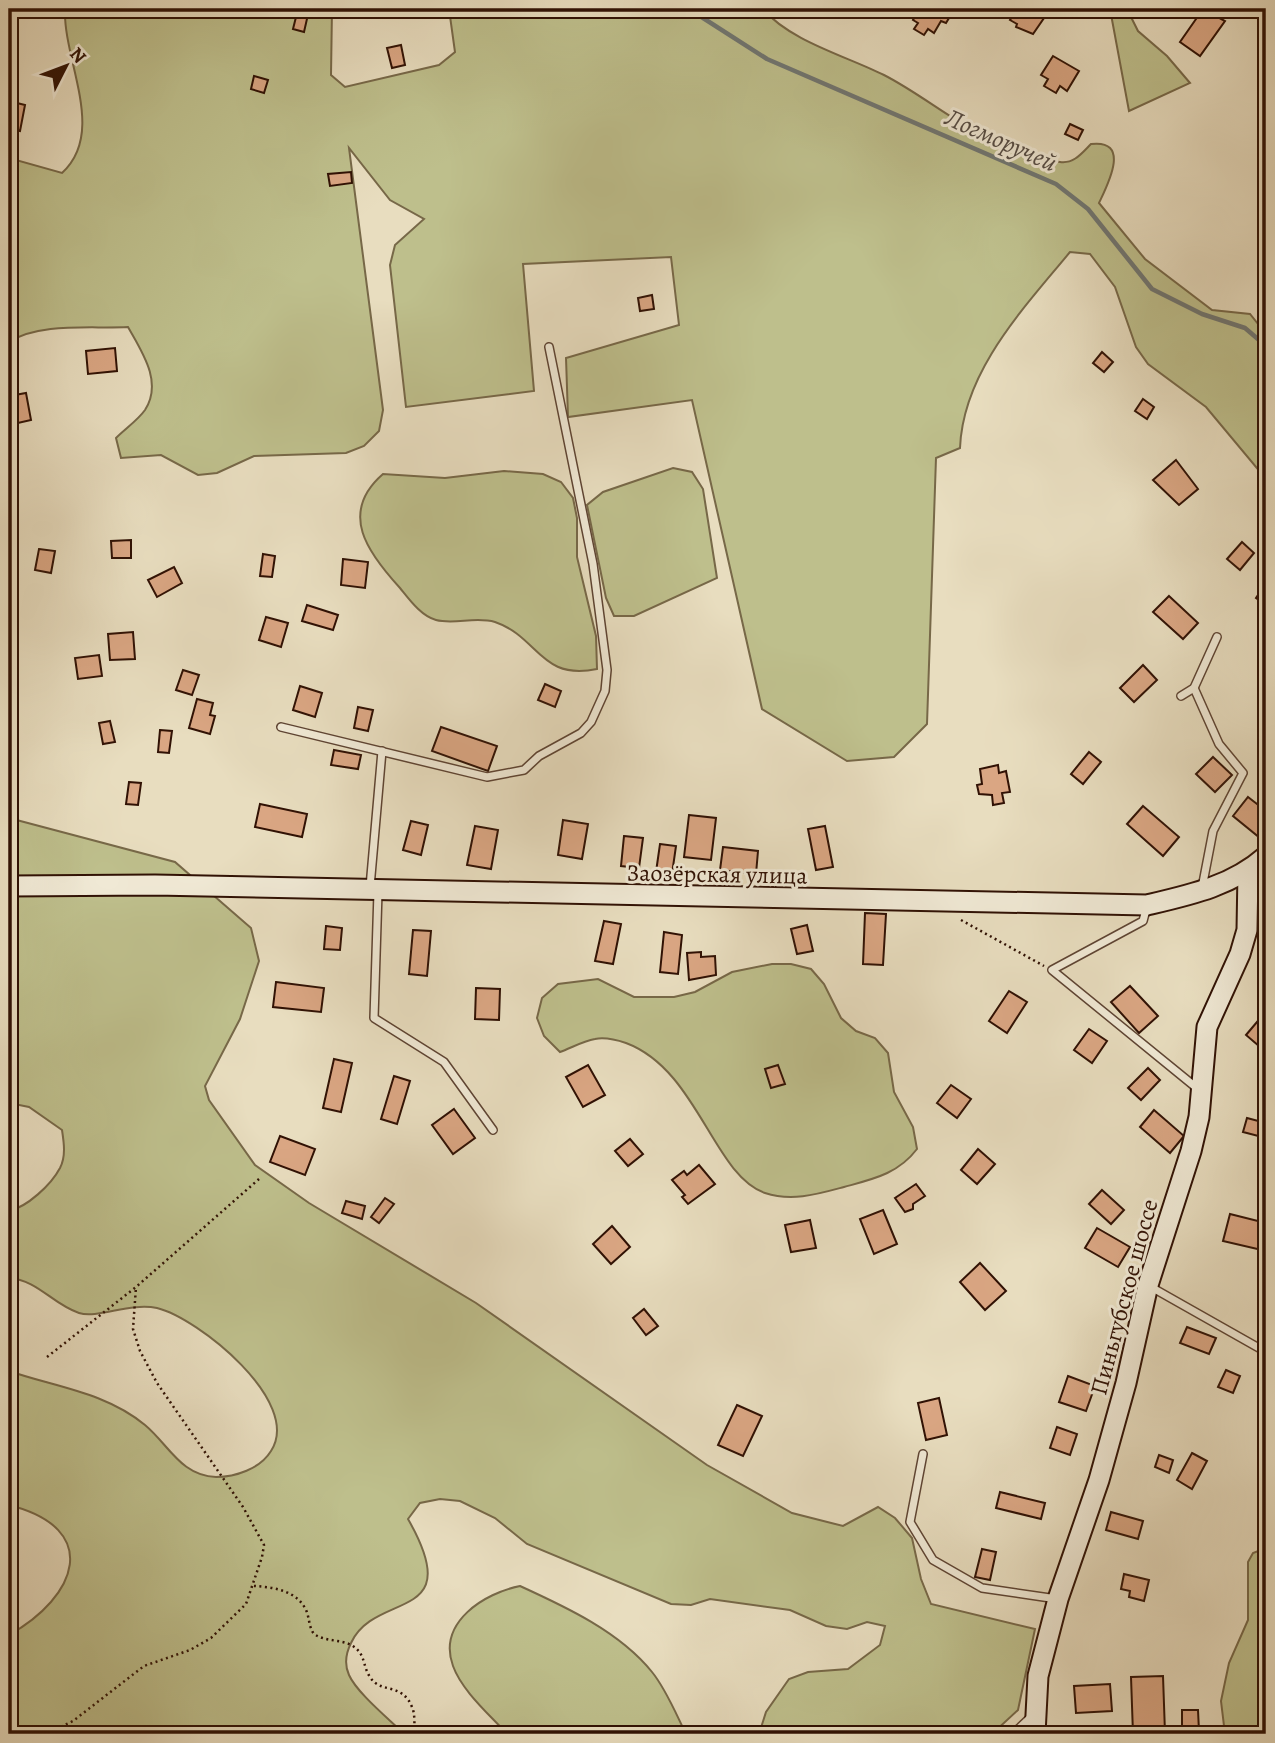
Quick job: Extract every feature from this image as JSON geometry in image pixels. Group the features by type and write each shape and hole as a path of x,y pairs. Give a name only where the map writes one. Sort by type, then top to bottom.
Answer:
{"street":[{"name":"Заозёрская улица","path":"9,887 155,885 1147,905 1201,892 1248,872 1266,856"},
{"name":"Пиньгубское шоссе","path":"1035,1734 1038,1676 1058,1599 1100,1480 1148,1284 1191,1151 1199,1117 1199,1090 1207,1027 1240,954 1247,930 1248,872"}],"lane":[{"path":"281,727 486,777 524,770 539,756 581,733 598,708 605,691 607,670 596,585 549,347"},
{"path":"1181,696 1194,688 1217,637"},
{"path":"1194,688 1219,744 1244,774 1213,831 1201,892"},
{"path":"382,751 374,891 374,1018 444,1062 493,1130"},
{"path":"1147,905 1143,921 1052,970 1199,1090"},
{"path":"1148,1284 1266,1352"},
{"path":"923,1454 910,1522 933,1560 982,1588 1058,1599"},
{"path":"1013,1734 1035,1713"}],"path":[{"path":"959,919 1052,970"},
{"path":"47,1357 136,1287 259,1179"},
{"path":"46,1734 73,1721 144,1666 190,1650 211,1638 238,1613 253,1586 264,1545 243,1507 157,1383 140,1352 133,1329 136,1287"},
{"path":"253,1586 272,1587 288,1594 304,1606 314,1634 349,1644 359,1650 374,1682 379,1687 399,1690 407,1698 413,1709 416,1734"}],"green space":[{"path":"65,9 332,9 331,75 345,87 439,65 455,52 449,9 763,9 774,20 803,39 884,75 994,141 1017,145 1060,162 1074,160 1091,144 1103,144 1111,149 1114,156 1111,176 1099,203 1145,259 1212,310 1250,314 1266,334 1266,479 1206,407 1148,364 1136,347 1115,287 1090,254 1070,252 1016,318 984,367 964,420 960,448 936,458 927,724 894,757 847,761 762,709 692,400 568,417 566,358 679,325 671,257 523,264 534,391 406,407 390,265 395,245 424,219 390,200 349,148 383,410 379,431 364,446 346,453 254,456 217,473 198,475 161,455 121,458 116,438 145,410 152,389 148,367 128,327 51,329 21,336 9,342 9,158 62,173 75,156 81,137 80,95 66,29"},
{"path":"1110,9 1127,9 1138,31 1167,56 1190,83 1129,111"},
{"path":"673,468 692,472 703,489 717,578 634,616 614,616 606,598 587,505 603,492"},
{"path":"504,471 543,474 561,482 573,498 577,518 577,557 596,636 597,669 563,669 541,656 510,629 495,622 450,622 431,618 411,602 369,547 360,518 362,503 369,489 383,474 445,478"},
{"path":"9,818 175,862 251,928 259,961 240,1019 205,1086 209,1100 255,1165 309,1203 476,1303 707,1465 792,1513 843,1526 878,1507 895,1518 912,1538 921,1579 931,1604 1035,1629 1018,1710 992,1734 759,1734 766,1712 789,1679 808,1672 848,1669 880,1645 885,1626 867,1622 847,1629 826,1626 790,1610 710,1599 691,1605 671,1604 527,1544 495,1518 460,1501 440,1499 420,1503 408,1519 424,1552 428,1575 423,1590 411,1601 378,1616 363,1627 351,1643 347,1655 346,1667 353,1682 404,1734 9,1734 9,1635 51,1602 64,1583 70,1565 68,1547 58,1530 39,1516 9,1505 9,1371 97,1398 130,1414 154,1433 184,1465 204,1475 231,1475 254,1467 271,1451 277,1431 272,1409 260,1387 241,1365 220,1345 175,1315 147,1307 95,1314 79,1313 28,1283 9,1278 9,1211 31,1200 51,1181 62,1163 64,1149 62,1130 29,1107 9,1103"},
{"path":"772,964 791,964 811,969 824,984 841,1018 856,1031 875,1038 888,1053 894,1092 913,1127 917,1149 893,1170 865,1181 815,1194 785,1197 765,1193 747,1182 731,1166 688,1098 671,1075 651,1056 626,1043 603,1038 586,1041 560,1052 544,1036 537,1018 542,998 558,984 598,979 634,997 674,997 695,992 732,972"},
{"path":"1266,1548 1266,1734 1225,1734 1221,1701 1229,1663 1248,1620 1248,1562 1253,1553"},
{"path":"520,1586 591,1622 639,1658 662,1686 686,1734 507,1734 463,1684 453,1666 450,1650 452,1636 467,1612 493,1595"}],"building":[{"path":"298,9 309,10 304,32 293,29"},
{"path":"919,9 935,9 949,18 946,23 941,21 934,33 928,29 924,35 914,29 918,23 913,20"},
{"path":"1017,9 1029,9 1044,18 1033,34 1016,27 1017,24 1010,20"},
{"path":"1203,9 1225,21 1200,56 1180,42"},
{"path":"401,45 405,65 392,68 387,48"},
{"path":"1053,56 1079,71 1067,91 1060,86 1056,93 1044,86 1048,79 1041,75"},
{"path":"254,76 268,80 264,93 251,89"},
{"path":"9,101 25,105 20,131 9,129"},
{"path":"1070,124 1083,130 1078,140 1065,134"},
{"path":"351,172 352,183 330,186 328,174"},
{"path":"652,295 654,309 640,311 638,298"},
{"path":"115,348 117,371 88,374 86,351"},
{"path":"1102,352 1113,362 1104,372 1093,363"},
{"path":"26,393 31,420 9,425 9,396"},
{"path":"1143,399 1154,407 1147,419 1135,411"},
{"path":"1176,460 1198,489 1179,505 1153,480"},
{"path":"131,540 131,558 112,558 111,541"},
{"path":"1242,542 1254,553 1240,570 1227,559"},
{"path":"39,549 55,551 51,573 35,570"},
{"path":"263,554 275,556 272,577 260,576"},
{"path":"343,559 368,562 365,588 341,585"},
{"path":"174,567 182,583 157,597 148,580"},
{"path":"1266,583 1266,605 1256,598"},
{"path":"1169,596 1198,623 1183,639 1153,612"},
{"path":"307,605 338,615 333,630 302,621"},
{"path":"266,617 288,623 281,647 259,640"},
{"path":"133,632 135,659 110,660 108,634"},
{"path":"99,655 102,676 78,679 75,658"},
{"path":"1143,665 1157,680 1134,702 1120,688"},
{"path":"183,670 199,675 192,695 176,690"},
{"path":"545,684 561,691 555,707 538,700"},
{"path":"300,686 322,693 315,717 293,710"},
{"path":"197,699 213,703 210,715 215,716 210,734 189,728"},
{"path":"358,707 373,710 368,731 354,728"},
{"path":"110,721 115,742 103,744 99,723"},
{"path":"441,727 497,746 488,771 432,751"},
{"path":"160,730 172,731 169,753 158,752"},
{"path":"334,750 361,755 358,769 331,765"},
{"path":"1089,752 1101,762 1083,784 1071,774"},
{"path":"1213,757 1232,775 1215,792 1196,774"},
{"path":"998,765 999,773 1006,771 1010,792 1002,793 1004,803 993,805 992,795 979,794 977,785 982,784 980,769"},
{"path":"129,782 141,783 138,805 126,804"},
{"path":"1248,797 1266,811 1266,830 1260,838 1233,816"},
{"path":"260,804 307,814 302,837 255,827"},
{"path":"1143,806 1179,837 1163,856 1127,824"},
{"path":"689,815 716,818 711,860 684,857"},
{"path":"563,820 588,824 582,859 558,855"},
{"path":"411,821 428,825 421,855 403,850"},
{"path":"475,826 498,830 491,869 467,865"},
{"path":"825,826 833,867 816,870 808,829"},
{"path":"624,836 643,838 639,868 621,866"},
{"path":"660,844 676,846 672,874 656,872"},
{"path":"723,847 758,851 756,874 720,870"},
{"path":"865,913 886,914 883,965 863,964"},
{"path":"604,921 621,924 613,964 595,961"},
{"path":"807,925 813,951 797,954 791,929"},
{"path":"326,926 342,928 340,950 324,949"},
{"path":"413,930 431,931 427,976 409,974"},
{"path":"664,932 682,935 678,974 660,972"},
{"path":"701,952 701,957 715,956 716,975 689,980 687,953"},
{"path":"276,982 324,988 321,1012 273,1007"},
{"path":"1130,986 1158,1016 1139,1033 1111,1002"},
{"path":"476,988 500,989 499,1020 475,1019"},
{"path":"1009,991 1027,1002 1007,1033 989,1021"},
{"path":"1262,1016 1266,1020 1266,1052 1246,1035"},
{"path":"1089,1029 1107,1041 1092,1063 1074,1050"},
{"path":"334,1059 352,1063 341,1112 323,1108"},
{"path":"588,1065 605,1095 583,1107 566,1077"},
{"path":"778,1065 785,1084 771,1088 765,1069"},
{"path":"1148,1068 1160,1080 1141,1100 1128,1088"},
{"path":"394,1076 410,1081 397,1124 381,1119"},
{"path":"951,1085 971,1099 957,1118 937,1103"},
{"path":"454,1109 475,1138 453,1154 432,1125"},
{"path":"1154,1110 1184,1136 1170,1153 1140,1127"},
{"path":"1247,1118 1266,1123 1266,1138 1243,1132"},
{"path":"280,1136 315,1149 305,1175 270,1162"},
{"path":"630,1139 643,1154 628,1166 615,1151"},
{"path":"978,1149 995,1164 977,1184 961,1170"},
{"path":"699,1165 715,1184 688,1204 682,1197 685,1195 672,1180 684,1171 687,1175"},
{"path":"916,1184 925,1196 913,1204 913,1209 905,1212 895,1198"},
{"path":"1102,1190 1124,1210 1111,1224 1089,1204"},
{"path":"385,1198 394,1204 379,1223 371,1217"},
{"path":"346,1201 365,1206 362,1219 342,1213"},
{"path":"883,1210 897,1244 874,1254 860,1219"},
{"path":"1230,1214 1266,1223 1266,1251 1223,1241"},
{"path":"810,1220 816,1248 791,1252 785,1225"},
{"path":"612,1226 630,1247 611,1264 593,1244"},
{"path":"1097,1228 1130,1247 1118,1267 1085,1248"},
{"path":"980,1263 1006,1291 985,1310 960,1282"},
{"path":"644,1309 658,1326 646,1335 633,1318"},
{"path":"1187,1327 1216,1338 1209,1354 1180,1343"},
{"path":"1226,1370 1240,1376 1233,1393 1218,1387"},
{"path":"1068,1376 1095,1386 1086,1411 1059,1402"},
{"path":"939,1398 947,1435 926,1440 918,1403"},
{"path":"737,1405 762,1416 743,1456 718,1445"},
{"path":"1057,1427 1077,1434 1070,1455 1050,1448"},
{"path":"1192,1453 1207,1461 1192,1489 1177,1480"},
{"path":"1159,1455 1173,1460 1169,1473 1155,1467"},
{"path":"1000,1492 1045,1503 1041,1519 996,1508"},
{"path":"1111,1512 1143,1521 1138,1539 1106,1530"},
{"path":"982,1549 996,1552 990,1580 975,1577"},
{"path":"1124,1574 1149,1580 1144,1601 1129,1597 1130,1591 1121,1589"},
{"path":"1163,1676 1165,1733 1133,1734 1131,1677"},
{"path":"1110,1684 1112,1711 1076,1713 1074,1686"},
{"path":"1182,1710 1198,1710 1199,1731 1212,1731 1212,1734 1182,1734"}],"waterway":[{"name":"Логморучей","path":"689,9 767,59 1056,184 1088,209 1152,289 1202,314 1245,328 1266,346"}]}
